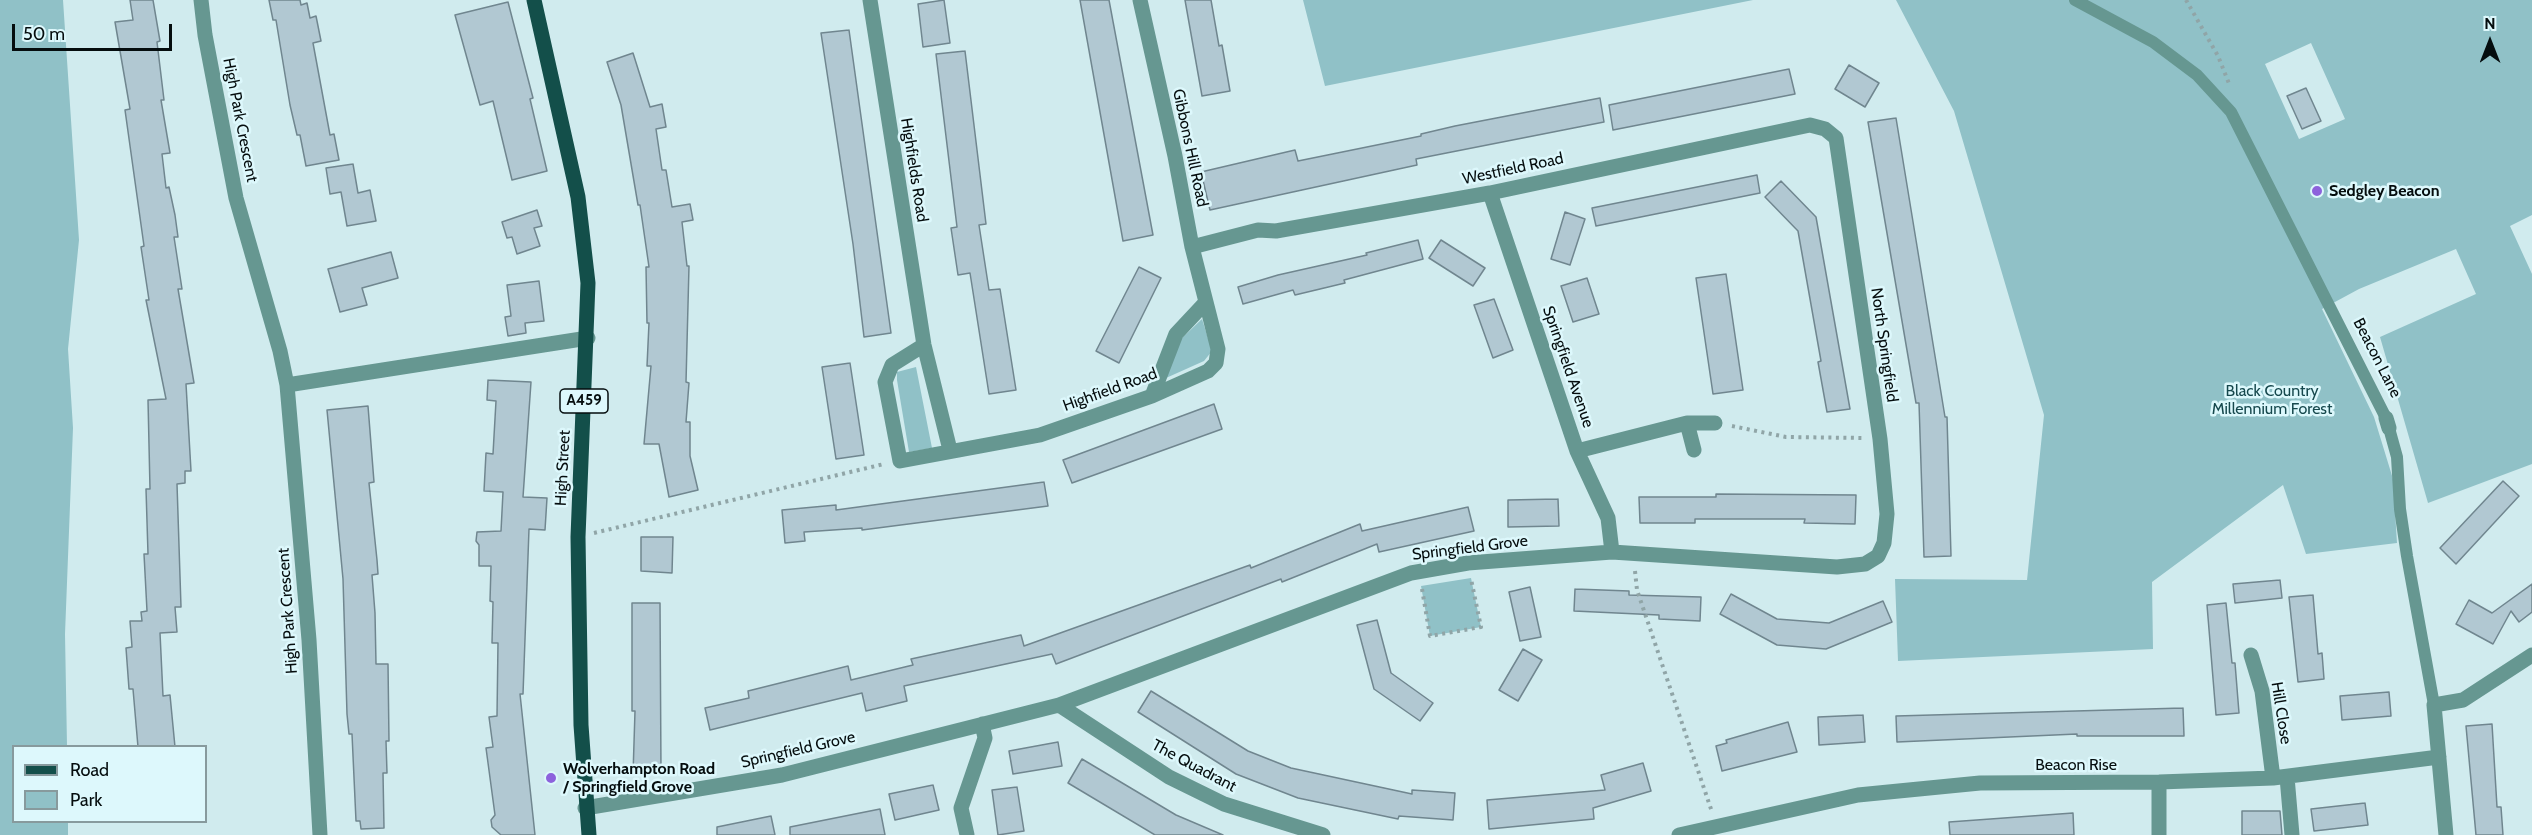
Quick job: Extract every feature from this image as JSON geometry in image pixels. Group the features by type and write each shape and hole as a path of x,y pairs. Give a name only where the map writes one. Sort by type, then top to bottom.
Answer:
{"main road":[{"name":"High Street","path":"534,0 578,197 588,283 588,338 578,537 585,808 589,835"}],"street":[{"name":"High Park Crescent","path":"201,0 205,35 236,198 280,351 287,385 309,640 321,811 320,835"},
{"name":"Highfields Road","path":"870,0 924,345 950,450"},
{"name":"Gibbons Hill Road","path":"1140,0 1205,303"},
{"name":"Westfield Road","path":"1192,247 1258,230 1276,231 1490,193 1810,124 1825,129 1836,138"},
{"name":"North Springfield","path":"1836,138 1880,439 1887,514 1884,543 1878,556"},
{"name":"Springfield Avenue","path":"1490,193 1577,451 1608,518 1612,552"},
{"path":"1152,396 1176,334 1205,303"},
{"name":"Highfield Road","path":"950,450 1040,435 1152,396 1208,371 1216,363 1218,349 1205,303"},
{"path":"287,385 588,338"},
{"path":"924,345 891,365 885,381 900,461 950,450"},
{"path":"1577,451 1687,423 1715,423"},
{"path":"1687,423 1695,450"},
{"name":"Springfield Grove","path":"585,808 782,775 1059,705 1419,572 1468,563 1612,552 1837,567 1865,564 1878,556"},
{"name":"Hill Close","path":"2251,655 2262,691 2292,835"},
{"path":"2434,705 2463,700 2532,655"},
{"name":"The Quadrant","path":"1059,705 1169,777 1215,800 1285,825 1323,835"},
{"name":"Beacon Lane","path":"2434,705 2446,835"},
{"path":"967,835 961,808 985,738 982,724"},
{"name":"Beacon Rise","path":"1718,831 1858,795 1980,783 2159,782 2280,777 2439,757"},
{"path":"2159,782 2159,835"},
{"path":"1679,835 1718,831"}],"lane":[{"name":"Beacon Lane","path":"2075,0 2153,42 2197,75 2231,112 2388,423 2397,457 2400,509 2407,556 2434,705"}],"path":[{"path":"2186,0 2228,79 2235,102 2231,112"},
{"path":"1715,423 1786,437 1880,439"},
{"path":"578,537 900,461"},
{"path":"1634,553 1636,590 1718,831"},
{"path":"1419,572 1430,636 1481,627 1468,563"}],"green space":[{"path":"0,0 63,0 79,240 68,349 73,428 65,634 67,745 12,745 12,823 68,823 68,835 0,835"},
{"path":"1303,0 1753,0 1325,86"},
{"name":"Black Country Millennium Forest","path":"1896,0 2532,0 2532,215 2510,226 2532,274 2532,464 2428,503 2380,337 2476,294 2456,249 2359,289 2322,309 2374,417 2393,479 2397,543 2306,554 2283,485 2152,582 2153,649 1898,661 1895,579 2027,580 2044,415 1954,111","holes":["2311,43 2345,119 2299,139 2265,64"]},
{"path":"1202,319 1212,351 1204,361 1166,378 1178,342"},
{"path":"916,367 932,448 909,452 897,372"},
{"path":"1471,578 1481,627 1430,636 1421,586"}],"building":[{"path":"130,0 153,0 160,41 157,42 164,100 161,100 170,153 162,154 166,188 169,187 175,215 178,237 174,237 182,289 178,289 194,383 186,384 191,471 185,471 185,483 177,484 181,607 175,607 177,632 160,633 163,696 170,695 175,745 138,745 133,689 129,689 126,648 132,647 130,621 142,621 141,612 147,611 144,554 148,554 146,489 150,489 148,400 166,399 146,300 149,300 141,247 144,246 125,110 130,109 115,22 133,20"},
{"path":"269,0 300,0 301,5 307,3 310,18 316,16 321,41 313,43 330,135 334,134 339,160 306,166 300,135 297,135 290,105 276,20 273,20"},
{"path":"944,0 950,43 923,47 918,4"},
{"path":"1080,0 1109,0 1153,235 1123,241"},
{"path":"1185,0 1211,0 1230,91 1202,96"},
{"path":"508,2 533,98 530,99 547,171 512,180 493,101 480,105 455,15"},
{"path":"849,30 891,333 864,337 853,244 821,33"},
{"path":"965,51 986,224 979,225 989,290 1000,289 1016,390 989,394 970,273 958,275 951,228 957,227 936,54"},
{"path":"633,53 650,107 662,104 666,127 656,129 662,170 666,170 672,207 690,204 693,220 682,222 687,266 689,266 686,382 689,383 686,422 690,422 690,456 698,490 669,497 659,444 644,444 651,366 647,366 649,323 647,323 646,267 649,267 621,105 607,62"},
{"path":"1849,65 1879,83 1865,107 1835,89"},
{"path":"1789,69 1795,94 1613,130 1609,105"},
{"path":"2306,88 2321,121 2302,129 2287,96"},
{"path":"1600,98 1604,122 1416,159 1417,165 1210,210 1201,172 1295,150 1298,161 1421,136 1421,134 1455,126"},
{"path":"1896,118 1945,417 1947,417 1951,556 1924,557 1919,403 1916,403 1868,122"},
{"path":"353,164 358,193 370,190 376,221 347,226 341,192 330,194 326,168"},
{"path":"1757,175 1760,193 1596,226 1592,208"},
{"path":"1781,181 1816,217 1850,409 1827,412 1818,362 1821,361 1798,231 1765,197"},
{"path":"537,210 542,226 534,228 540,246 517,254 512,237 507,238 502,222"},
{"path":"1565,212 1585,219 1570,265 1551,259"},
{"path":"1418,240 1423,259 1344,280 1345,283 1295,295 1293,290 1243,304 1238,287"},
{"path":"1441,240 1485,268 1473,286 1429,258"},
{"path":"391,252 398,278 362,288 367,305 340,312 328,269"},
{"path":"1139,267 1161,278 1119,363 1096,351"},
{"path":"1726,274 1743,390 1713,394 1696,278"},
{"path":"1587,278 1599,314 1573,322 1561,286"},
{"path":"539,281 544,321 525,323 526,333 508,336 505,317 511,316 507,285"},
{"path":"1494,299 1513,350 1493,358 1474,305"},
{"path":"850,363 864,455 836,459 822,367"},
{"path":"488,380 531,382 523,497 547,498 545,530 529,529 523,694 520,694 535,835 501,835 492,827 491,820 495,815 486,748 493,747 489,717 497,716 498,643 492,643 491,566 479,566 479,545 476,541 477,532 501,531 503,492 484,491 486,453 493,454 496,401 487,400"},
{"path":"1214,404 1222,429 1072,483 1063,460"},
{"path":"368,406 374,482 369,483 378,574 372,575 376,664 388,664 389,741 386,741 387,773 383,773 384,828 361,829 360,821 356,821 352,734 349,734 347,714 343,579 327,410"},
{"path":"2503,481 2519,496 2456,564 2440,548"},
{"path":"1044,482 1048,506 862,530 862,528 804,532 805,541 785,543 782,510 836,505 836,510"},
{"path":"1716,494 1856,495 1855,524 1804,523 1805,519 1695,519 1695,523 1640,523 1639,497 1716,497"},
{"path":"1558,499 1559,526 1508,527 1508,500"},
{"path":"1468,507 1474,531 1379,552 1377,544 1282,582 1281,579 1056,664 1052,654 904,686 907,701 866,711 862,693 710,730 705,708 749,698 748,691 848,666 851,680 913,665 911,659 1021,635 1024,646 1250,565 1251,568 1360,524 1362,531"},
{"path":"641,537 673,537 672,573 641,571"},
{"path":"2280,580 2282,598 2235,603 2233,584"},
{"path":"2532,584 2532,612 2519,622 2511,611 2493,644 2456,624 2469,600 2492,613"},
{"path":"1530,587 1541,637 1520,641 1509,592"},
{"path":"1575,589 1629,591 1629,595 1701,597 1700,621 1659,619 1659,615 1574,611"},
{"path":"1731,594 1777,619 1829,623 1883,601 1892,622 1826,649 1777,645 1720,614"},
{"path":"2313,595 2318,654 2322,653 2324,679 2298,682 2289,597"},
{"path":"632,603 660,603 661,773 633,775 635,711 632,711"},
{"path":"2226,603 2232,663 2235,663 2239,713 2216,715 2207,605"},
{"path":"1377,620 1391,673 1433,703 1420,721 1374,689 1357,625"},
{"path":"1523,649 1542,660 1518,701 1499,690"},
{"path":"1151,691 1248,751 1291,768 1412,794 1412,790 1455,793 1453,820 1399,816 1398,819 1298,798 1236,774 1138,712"},
{"path":"2389,692 2391,716 2342,720 2340,696"},
{"path":"2183,708 2184,736 2077,736 2077,734 1897,742 1896,716"},
{"path":"1863,715 1865,742 1819,745 1818,717"},
{"path":"1788,722 1797,752 1722,771 1716,746 1727,743 1726,740"},
{"path":"2492,724 2497,807 2501,807 2503,835 2476,835 2466,726"},
{"path":"1058,742 1062,766 1013,774 1009,751"},
{"path":"1082,759 1176,815 1223,835 1155,835 1068,783"},
{"path":"1643,763 1651,791 1593,808 1594,819 1489,829 1487,800 1605,790 1601,775"},
{"path":"933,785 939,810 895,820 889,794"},
{"path":"1017,787 1024,831 998,835 992,790"},
{"path":"2365,803 2368,825 2314,831 2311,809"},
{"path":"880,809 885,835 790,835 790,827"},
{"path":"2242,811 2280,811 2282,835 2242,835"},
{"path":"2073,813 2074,835 1950,835 1949,822"},
{"path":"771,816 775,835 717,835 717,827"}],"place":[{"name":"Sedgley Beacon","path":"2317,191"},
{"name":"Wolverhampton Road / Springfield Grove","path":"551,778"}]}
